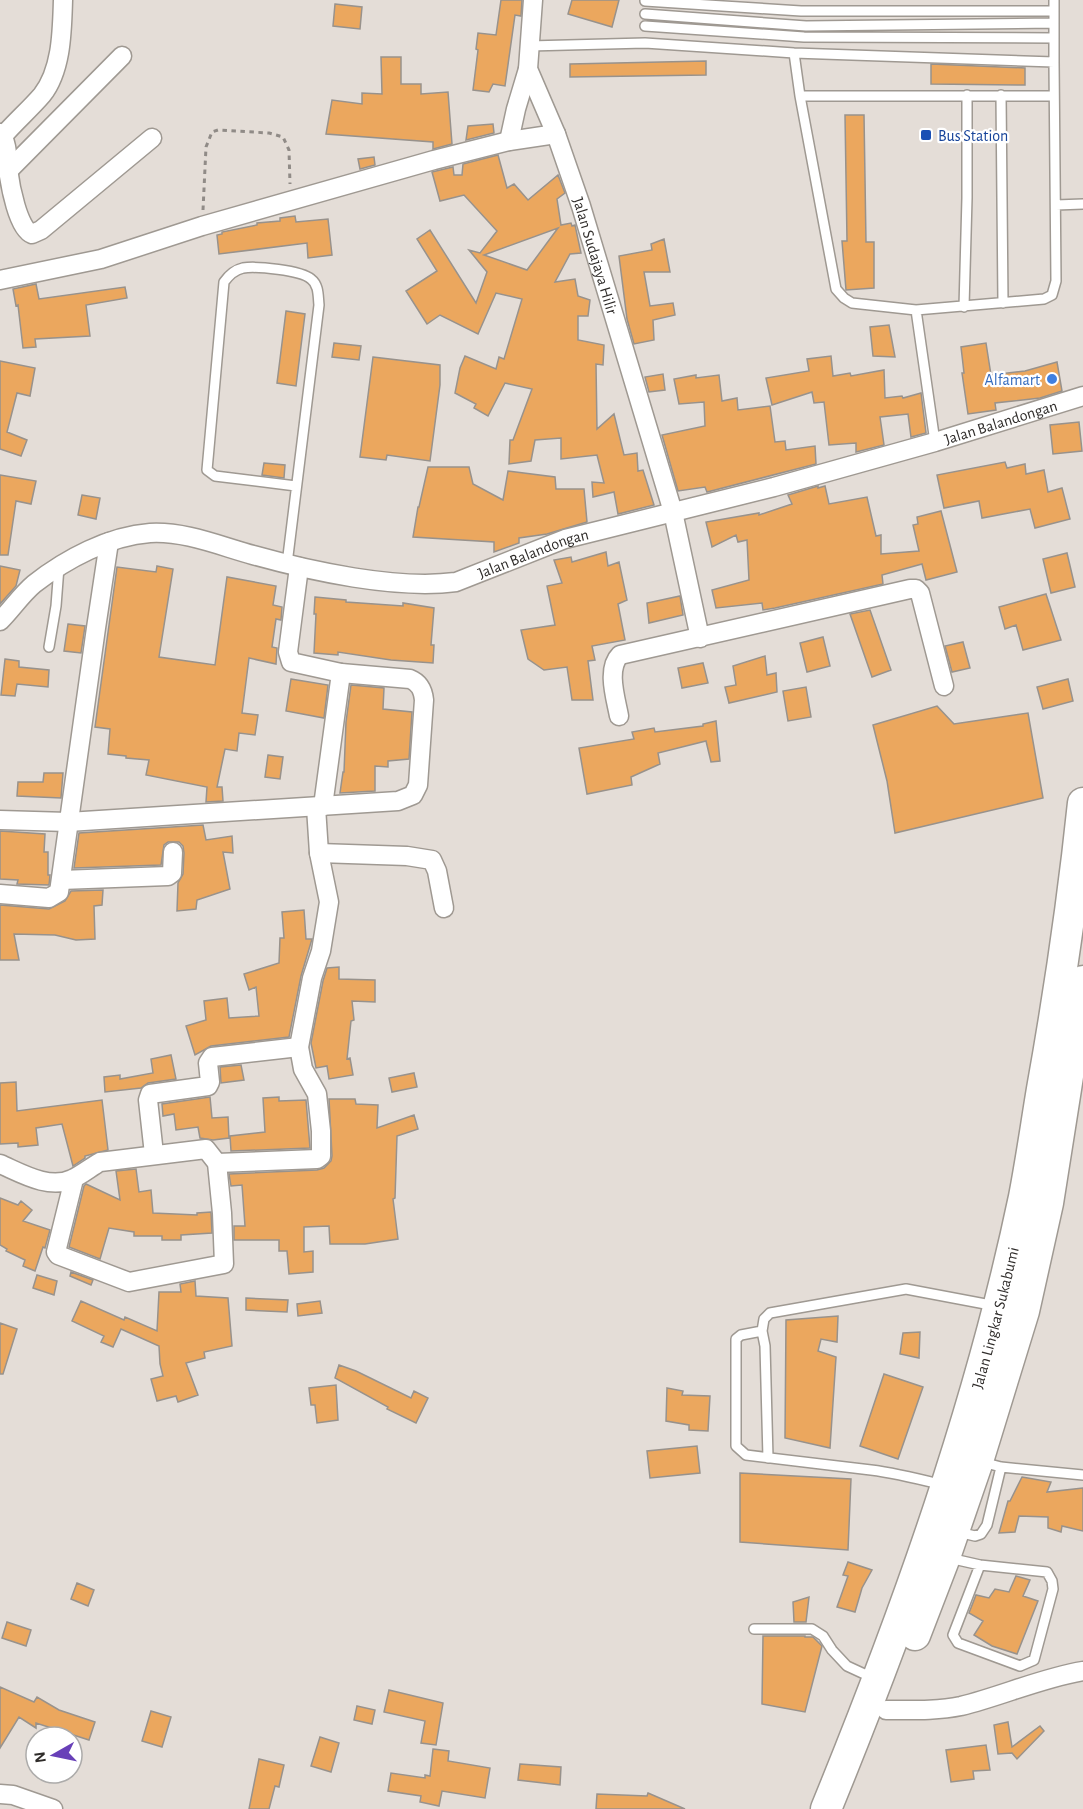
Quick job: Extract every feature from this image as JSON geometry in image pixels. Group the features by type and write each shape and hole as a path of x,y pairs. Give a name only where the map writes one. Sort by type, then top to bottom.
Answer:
{"main road":[{"name":"Jalan Lingkar Sukabumi","path":"826,1809 876,1720 878,1680 946,1486 998,1307 1024,1196 1048,1054 1073,894 1083,804"},
{"name":"Jalan Lingkar Sukabumi","path":"846,1809 876,1720 949,1544 989,1464 1048,1203 1077,1060 1083,981"}],"street":[{"path":"63,0 62,26 51,81 43,94 2,135 8,171 21,223 26,232 32,234 41,230 152,138"},
{"name":"Jalan Sudajaya Hilir","path":"533,0 528,69 556,134 581,206 672,512 700,638"},
{"path":"8,171 122,56"},
{"path":"509,141 528,69"},
{"path":"0,280 100,259 202,226 434,160 509,141 556,134"},
{"name":"Jalan Balandongan","path":"0,621 34,584 59,567 96,547 126,537 169,533 293,566 386,580 442,584 456,582 565,538 774,487 935,442 1083,396"},
{"path":"0,894 49,898 59,892 110,543"},
{"path":"0,820 68,822 407,799 417,790 418,785 424,700 421,687 410,679 342,673 296,665 289,658 293,566"},
{"path":"619,716 613,669 615,660 629,652 916,589 920,592 944,686"},
{"path":"216,1163 320,1158 321,1131 317,1094 303,1069 299,1047 312,978 321,951 329,908 319,853 320,806 342,673"},
{"path":"61,879 168,876 172,873 173,852"},
{"path":"319,853 407,856 432,860 437,871 444,908"},
{"path":"154,1154 148,1100 150,1094 208,1086 210,1082 208,1063 212,1057 299,1047"},
{"path":"0,1164 45,1182 63,1182 74,1179 100,1162 206,1149 216,1163 222,1213 224,1263 138,1282 123,1281 57,1254 74,1179"},
{"path":"876,1720 961,1706 1063,1674 1083,1671"},
{"path":"0,1794 14,1795 54,1809"}],"lane":[{"path":"645,43 645,0 801,11 1054,11"},
{"path":"794,53 836,289 844,298 852,303 916,310 1044,299 1052,295 1056,281 1054,0"},
{"path":"645,14 806,26 1054,23"},
{"path":"645,26 804,37 1054,38"},
{"path":"529,46 645,43 794,53 1054,62"},
{"path":"964,307 967,95"},
{"path":"1001,95 1003,303"},
{"path":"800,96 1054,96"},
{"path":"1056,205 1083,204"},
{"path":"293,566 296,486 318,293 311,278 295,272 244,268 230,274 224,282 207,470 215,476 296,486"},
{"path":"916,310 935,442"},
{"path":"49,647 56,606 59,567"},
{"path":"768,1458 765,1346 762,1330 764,1319 770,1313 889,1290 917,1290 998,1307"},
{"path":"762,1330 741,1335 736,1339 736,1446 746,1455 893,1472 946,1486"},
{"path":"989,1464 1083,1475"},
{"path":"949,1544 980,1565 1047,1572 1050,1576 1053,1589 1034,1660 1030,1663 1020,1666 958,1643 953,1638 980,1565"},
{"path":"754,1629 812,1629 823,1636 847,1666 878,1680"}],"path":[{"path":"202,226 206,147 212,132 219,130 269,133 283,137 288,150 291,201"}],"building":[{"path":"501,0 522,0 521,16 515,15 505,86 493,84 489,92 473,90 478,33 496,35"},
{"path":"572,0 619,0 612,27 568,14"},
{"path":"335,4 362,7 360,29 333,26"},
{"path":"381,57 401,57 401,84 421,84 421,94 448,92 452,144 433,149 433,142 326,134 332,100 362,104 362,93 382,94"},
{"path":"706,61 706,75 570,77 570,64"},
{"path":"931,64 1025,68 1025,85 931,84"},
{"path":"845,115 864,115 866,242 874,242 874,288 846,290 842,241 847,241"},
{"path":"493,124 494,133 466,140 468,126"},
{"path":"498,155 507,188 514,184 528,200 558,175 565,193 557,199 561,225 571,223 572,226 575,225 581,253 570,254 555,282 575,279 578,296 590,300 588,316 578,316 578,340 604,345 603,365 596,364 597,429 614,414 624,455 637,453 638,471 643,470 654,505 618,514 614,492 593,497 592,482 604,483 597,455 561,459 561,438 535,440 531,461 509,464 510,440 513,440 532,389 505,383 488,416 474,408 476,404 455,393 465,356 496,369 499,357 504,359 522,299 496,293 478,334 440,315 427,324 406,291 437,271 417,239 430,230 476,303 487,272 469,250 480,253 497,231 464,195 440,201 432,172 453,167 454,175 462,175 463,164","holes":["558,228 527,270 484,255"]},
{"path":"374,157 375,165 360,169 358,159"},
{"path":"295,216 296,222 328,219 332,255 308,258 307,243 219,254 217,235 222,232"},
{"path":"664,239 670,272 644,272 650,306 673,303 675,315 653,320 654,340 634,344 627,319 619,256 652,250 651,244"},
{"path":"36,284 39,299 125,287 127,298 86,305 90,336 35,339 36,347 23,348 18,305 16,306 13,289"},
{"path":"286,311 305,314 296,386 277,383"},
{"path":"889,325 895,357 873,356 870,327"},
{"path":"334,343 361,346 359,360 332,357"},
{"path":"986,343 991,375 1025,371 1057,362 1062,391 1040,398 995,403 996,410 968,414 961,347"},
{"path":"831,356 833,376 850,373 851,376 884,370 885,398 902,396 903,398 921,393 926,433 911,437 908,414 880,417 884,445 856,452 856,443 829,445 824,402 814,403 812,392 772,405 766,378 809,371 807,359"},
{"path":"373,357 440,365 440,385 430,461 387,455 386,460 360,457"},
{"path":"0,361 35,368 30,396 17,393 7,432 27,440 21,456 0,449"},
{"path":"663,374 665,390 649,392 645,377"},
{"path":"696,375 696,378 719,375 722,401 737,398 738,410 770,406 775,442 785,441 786,450 815,446 816,464 707,492 705,487 678,491 662,435 705,426 704,402 679,404 674,379"},
{"path":"1079,422 1082,451 1053,454 1050,425"},
{"path":"1005,462 1007,468 1025,464 1026,474 1044,470 1048,492 1062,488 1070,519 1035,528 1030,509 982,518 979,501 944,508 937,475"},
{"path":"264,463 285,465 284,478 262,475"},
{"path":"428,467 469,467 473,484 503,500 508,471 555,477 556,489 584,489 587,522 547,534 519,538 519,543 494,552 494,542 413,537"},
{"path":"0,475 36,481 31,504 16,501 8,555 0,555"},
{"path":"818,486 818,488 825,486 829,504 867,497 876,536 881,535 881,554 919,551 913,525 918,524 917,517 941,511 957,572 926,580 922,564 882,575 883,584 775,608 763,610 762,603 716,608 712,590 749,580 747,540 738,542 736,535 712,547 706,522 759,513 759,515 792,504 788,495"},
{"path":"82,495 100,498 96,519 78,515"},
{"path":"606,552 608,566 619,562 627,600 618,604 625,640 592,646 595,660 588,661 593,700 572,700 567,667 544,670 528,659 521,630 555,625 547,586 562,583 554,560 571,557 572,562"},
{"path":"1067,553 1075,587 1051,593 1043,559"},
{"path":"0,566 20,570 16,586 0,604"},
{"path":"157,566 173,569 159,657 215,665 227,577 276,586 273,605 282,607 281,620 276,619 272,647 277,648 276,664 249,658 242,713 258,715 255,735 239,733 237,751 225,749 217,787 222,787 223,801 206,802 207,787 146,775 149,760 108,754 110,729 95,727 117,567 156,572"},
{"path":"1046,594 1061,640 1023,650 1016,625 1005,629 999,607"},
{"path":"680,596 683,615 649,623 647,603"},
{"path":"315,597 346,600 346,602 403,606 403,603 434,608 431,645 434,645 433,663 391,660 338,652 338,655 314,653"},
{"path":"870,610 891,670 872,677 850,614"},
{"path":"68,624 85,626 81,653 64,651"},
{"path":"823,637 830,666 807,672 800,643"},
{"path":"963,642 970,668 952,672 945,646"},
{"path":"765,656 767,675 776,673 777,692 729,703 725,687 736,685 733,666"},
{"path":"5,659 19,661 19,667 49,670 48,687 17,684 15,696 1,695"},
{"path":"703,663 708,683 682,688 678,668"},
{"path":"291,679 328,685 324,718 286,711"},
{"path":"1068,679 1073,701 1043,709 1037,687"},
{"path":"351,685 384,688 383,709 412,712 409,759 388,761 388,767 375,766 375,791 340,793 344,772 346,722"},
{"path":"806,687 811,717 788,721 783,691"},
{"path":"937,706 954,724 1028,713 1043,798 895,833 887,781 873,725"},
{"path":"716,721 720,761 711,762 706,741 658,753 660,764 631,777 632,785 587,794 579,748 634,739 632,732 654,728 655,732 703,726 703,724"},
{"path":"268,755 283,757 280,779 265,777"},
{"path":"44,773 63,773 61,798 17,796 18,782 43,782"},
{"path":"203,825 206,840 232,836 233,853 223,852 230,889 197,900 196,909 177,911 178,883 183,874 184,853 183,846 179,842 168,842 164,845 161,865 74,868 79,833"},
{"path":"0,831 45,834 44,852 48,852 49,885 17,884 18,880 0,879"},
{"path":"103,890 102,905 94,906 95,939 76,940 55,935 14,934 19,960 0,960 0,905 49,909 65,901 71,891"},
{"path":"304,910 306,939 312,939 301,976 289,1037 211,1046 195,1055 186,1026 206,1020 204,1001 227,998 229,1018 259,1016 256,987 249,990 244,974 279,963 280,938 284,938 282,912"},
{"path":"339,967 339,979 375,980 375,1002 352,1001 354,1020 351,1021 347,1059 350,1058 353,1075 329,1079 327,1066 316,1068 311,1043 327,968"},
{"path":"171,1055 176,1079 148,1083 141,1088 105,1092 104,1077 120,1075 120,1079 153,1073 151,1059"},
{"path":"241,1065 244,1080 221,1083 220,1067"},
{"path":"414,1073 417,1087 392,1092 389,1078"},
{"path":"16,1082 17,1111 102,1100 108,1150 85,1156 73,1166 62,1124 36,1128 38,1145 18,1147 18,1143 0,1144 0,1083"},
{"path":"210,1097 212,1118 228,1117 229,1138 213,1140 200,1138 198,1127 176,1130 174,1114 163,1116 162,1104"},
{"path":"279,1097 279,1101 306,1100 310,1148 231,1151 230,1136 265,1132 263,1098"},
{"path":"329,1099 355,1099 356,1104 378,1105 377,1128 414,1115 418,1129 397,1136 395,1198 393,1199 398,1239 365,1244 330,1244 329,1226 304,1227 304,1252 313,1251 313,1272 289,1274 287,1251 279,1251 279,1240 234,1240 234,1226 245,1226 242,1185 231,1186 229,1174 324,1168 331,1161 332,1156"},
{"path":"136,1169 139,1192 151,1190 153,1213 197,1215 197,1213 211,1212 212,1233 181,1235 181,1240 162,1240 162,1236 134,1236 134,1232 109,1228 100,1259 69,1247 84,1186 86,1184 120,1200 116,1171"},
{"path":"0,1198 18,1205 21,1201 32,1210 23,1221 50,1230 35,1271 23,1266 25,1260 6,1251 7,1249 0,1245"},
{"path":"71,1272 93,1280 91,1285 70,1276"},
{"path":"37,1275 57,1281 54,1295 33,1288"},
{"path":"195,1281 196,1296 228,1298 232,1346 204,1352 205,1358 186,1363 198,1395 178,1402 176,1396 157,1401 151,1379 163,1376 159,1346 121,1329 113,1347 101,1342 104,1336 72,1321 81,1301 124,1320 125,1317 157,1331 159,1292 181,1292 180,1284"},
{"path":"246,1298 288,1300 287,1312 246,1310"},
{"path":"320,1301 322,1313 298,1316 297,1304"},
{"path":"838,1316 837,1342 821,1339 818,1351 836,1357 830,1448 785,1438 786,1320"},
{"path":"0,1323 17,1329 3,1374 0,1374"},
{"path":"920,1332 919,1358 900,1354 903,1333"},
{"path":"339,1365 411,1398 414,1391 428,1398 416,1423 387,1409 388,1407 335,1378"},
{"path":"884,1374 923,1387 898,1459 860,1446"},
{"path":"336,1385 338,1420 317,1423 315,1405 311,1405 309,1388"},
{"path":"667,1388 683,1391 682,1395 710,1396 708,1431 689,1430 689,1425 666,1421"},
{"path":"697,1446 700,1473 650,1478 647,1451"},
{"path":"740,1473 851,1479 848,1550 740,1542"},
{"path":"1022,1477 1051,1482 1047,1492 1083,1488 1083,1531 1062,1526 1061,1532 1048,1528 1048,1517 1019,1516 1015,1532 999,1533 1008,1501"},
{"path":"848,1562 872,1570 862,1588 855,1612 837,1607 848,1576 843,1575"},
{"path":"1016,1576 1030,1580 1023,1596 1038,1601 1017,1654 992,1646 974,1635 983,1621 969,1613 976,1595 989,1598 995,1589 1009,1592"},
{"path":"77,1583 94,1590 88,1606 71,1599"},
{"path":"809,1597 806,1622 794,1622 793,1602"},
{"path":"7,1622 31,1630 26,1646 2,1638"},
{"path":"763,1636 813,1637 822,1646 805,1712 762,1704"},
{"path":"0,1687 34,1702 37,1697 59,1710 95,1722 89,1740 84,1738 84,1725 36,1723 36,1725 31,1725 19,1717 0,1748"},
{"path":"389,1690 443,1703 436,1745 421,1743 425,1721 384,1712"},
{"path":"357,1706 375,1710 372,1724 354,1720"},
{"path":"151,1711 171,1717 162,1747 142,1741"},
{"path":"1008,1722 1012,1747 1040,1726 1044,1731 1017,1759 1012,1753 998,1754 994,1725"},
{"path":"320,1737 339,1743 331,1772 311,1766"},
{"path":"986,1745 990,1770 973,1771 974,1779 951,1782 946,1750"},
{"path":"433,1749 449,1751 448,1761 490,1768 485,1798 442,1791 439,1806 420,1802 421,1796 388,1791 391,1773 425,1778 425,1775 430,1776"},
{"path":"259,1759 284,1765 279,1787 275,1786 269,1809 249,1809"},
{"path":"520,1764 561,1767 560,1785 518,1780"},
{"path":"648,1793 685,1809 596,1809 597,1794 647,1796"}],"place":[{"name":"Bus Station","path":"926,135"},
{"name":"Alfamart","path":"1052,379"}]}
